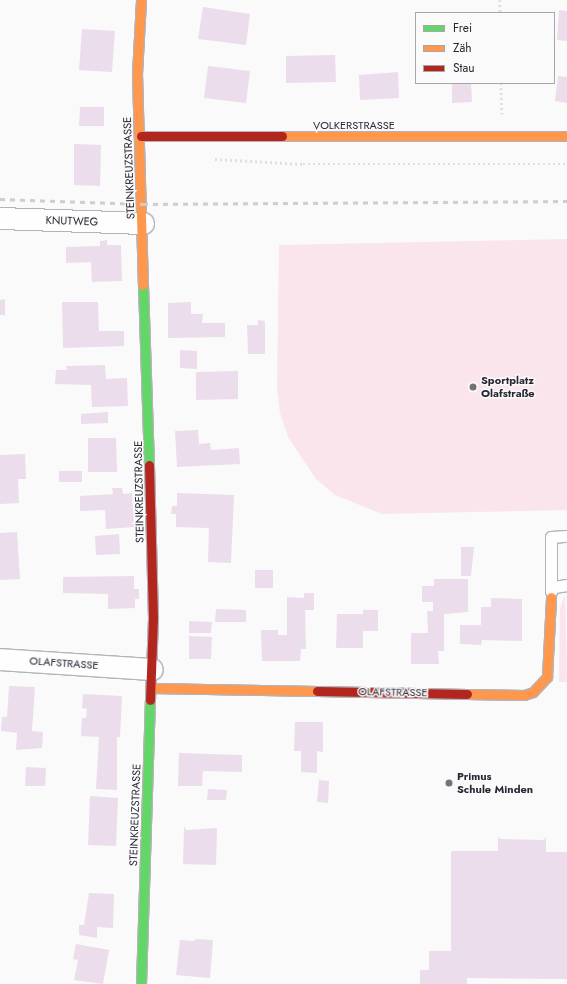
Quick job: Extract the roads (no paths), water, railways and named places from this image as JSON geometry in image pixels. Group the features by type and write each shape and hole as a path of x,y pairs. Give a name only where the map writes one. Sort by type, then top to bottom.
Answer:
{"street":[{"name":"STEINKREUZSTRASSE","path":"141,0 137,73 144,223 152,678 141,984"},
{"name":"VOLKERSTRASSE","path":"141,136 567,136"},
{"name":"KNUTWEG","path":"0,218 144,223"},
{"name":"OLAFSTRASSE","path":"0,659 152,678 524,695 533,692 547,677 550,664 551,597"}],"lane":[{"path":"567,536 551,537 551,591 554,587 567,585"}],"railway":[{"path":"0,199 143,204 567,201"}],"place":[{"name":"Sportplatz Olafstraße","path":"473,387"},
{"name":"Primus Schule Minden","path":"449,783"}]}
